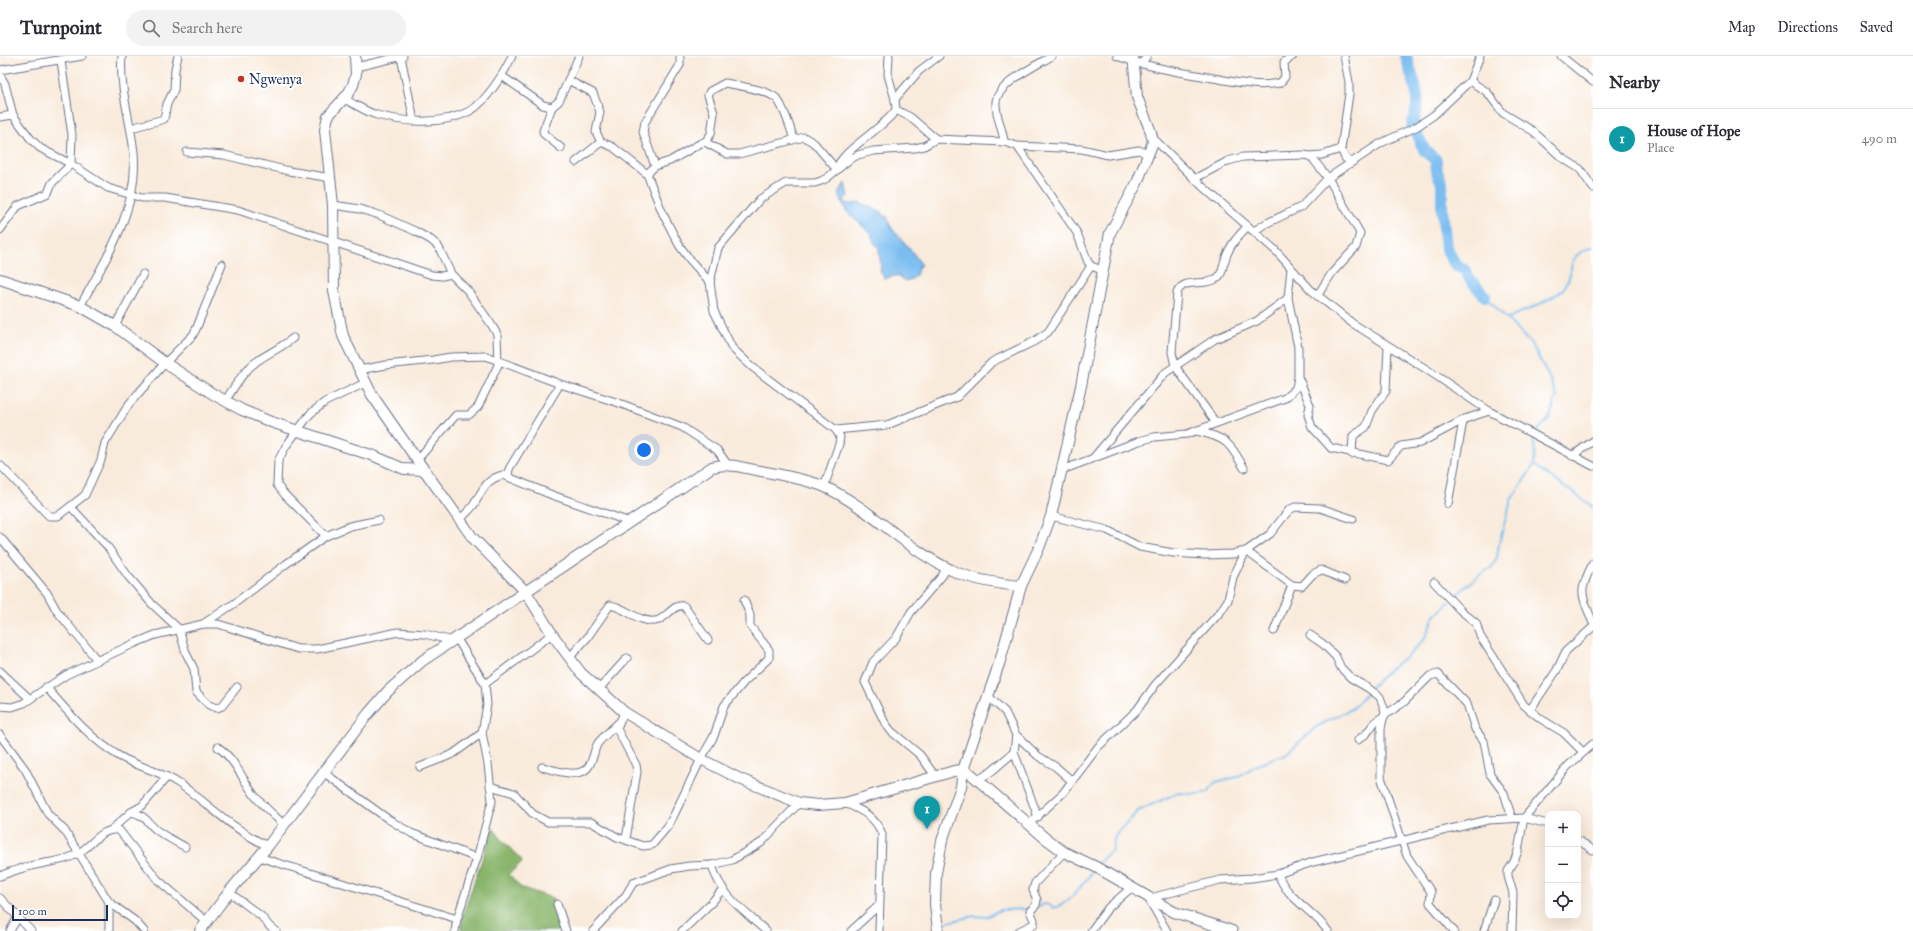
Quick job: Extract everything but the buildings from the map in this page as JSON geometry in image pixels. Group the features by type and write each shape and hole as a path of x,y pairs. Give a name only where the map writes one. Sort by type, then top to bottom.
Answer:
{"street":[{"path":"0,70 61,61 82,56"},
{"path":"80,306 111,251 131,196 134,183 134,154 122,79 122,56"},
{"path":"131,128 164,119 167,104 174,90 175,69 178,56"},
{"path":"355,56 356,67 353,85 344,99 331,112 326,122 326,142 333,205 332,274 338,314 344,336 365,383 424,470 473,538 526,592 552,634 581,673 624,712 701,759 740,779 799,803 818,805 845,803 963,770 978,780 1064,852 1096,867 1174,912 1232,931"},
{"path":"356,67 402,56 414,121"},
{"path":"344,99 376,115 414,121 438,120 470,111 502,76 512,56"},
{"path":"561,148 544,134 543,131 552,107 559,100 579,56"},
{"path":"655,166 644,136 644,122 680,65 680,56"},
{"path":"837,170 840,161 865,138 885,123 896,110 895,99 888,75 889,56"},
{"path":"895,99 919,71 939,56"},
{"path":"1004,142 996,103 998,92 1052,56"},
{"path":"1117,56 1193,76 1232,83 1264,84 1280,83 1284,80 1284,62 1293,56"},
{"path":"1136,60 1146,56"},
{"path":"1344,56 1349,82 1349,94 1341,149 1345,158 1351,163"},
{"path":"1216,423 1175,366 1172,352 1178,288 1189,283 1204,283 1217,279 1223,270 1226,257 1232,244 1251,229 1301,207 1328,178 1381,143 1416,127 1441,110 1470,81 1480,56"},
{"path":"1561,56 1593,82"},
{"path":"1136,60 1137,97 1153,138 1194,180 1251,229 1292,268 1317,296 1352,323 1489,411 1593,466"},
{"path":"0,230 18,206 48,193 52,182 71,164 72,135 61,61"},
{"path":"0,75 5,84 13,115 30,138 40,148 71,164 108,188 131,196 179,200 238,210 432,275 442,276 451,274"},
{"path":"502,76 542,105 552,107"},
{"path":"568,80 593,93 600,112 596,132 601,142 613,147 647,174 666,220 679,245 690,260 710,282"},
{"path":"1470,81 1487,92 1503,113 1533,131 1561,157 1576,166 1585,175 1593,188"},
{"path":"647,174 655,166 670,161 700,143 705,142 711,134 714,112 708,95 710,91 725,82 755,89 776,99 787,118 794,139"},
{"path":"896,110 910,117 936,139"},
{"path":"0,117 13,115"},
{"path":"705,142 727,154 739,154 804,137 809,139 837,170"},
{"path":"938,931 935,904 936,874 942,841 961,787 963,770 1000,661 1021,586 1034,559 1051,516 1081,386 1110,233 1138,183 1149,155 1153,138"},
{"path":"824,487 839,444 840,437 836,430 751,366 732,348 714,311 710,282 718,248 760,199 780,186 786,184 815,183 827,178 850,159 858,155 873,151 915,148 924,146 936,139 1004,142 1017,146 1082,149 1108,155 1140,150 1149,155"},
{"path":"576,162 601,142"},
{"path":"1017,146 1077,233 1084,256 1090,266 1102,270"},
{"path":"1194,180 1228,161 1243,157 1265,155 1322,155 1341,149"},
{"path":"187,152 224,155 289,171 331,178"},
{"path":"1309,156 1328,178 1359,230 1360,239 1356,247 1332,273 1317,296"},
{"path":"333,205 369,212 415,231 438,246 451,274 468,291 497,334 498,366 490,386 478,408 469,415 456,415 417,460"},
{"path":"0,465 49,516 55,517 80,500 88,490 101,460 105,443 117,425 120,417 136,395 165,362 193,334 222,264"},
{"path":"836,430 888,425 957,397 992,362 1035,341 1048,332 1090,266"},
{"path":"1062,470 1139,441 1154,437 1187,434 1197,431 1285,398 1296,388 1298,377 1298,347 1288,298 1292,268"},
{"path":"115,326 143,274"},
{"path":"0,280 80,306 115,326 165,362 225,401 271,422 374,456 404,469 424,470"},
{"path":"1094,457 1165,373 1215,339 1257,320 1288,298"},
{"path":"225,401 244,374 255,362 284,346 293,338"},
{"path":"1352,454 1353,436 1366,427 1372,411 1386,391 1388,346"},
{"path":"359,370 386,365 466,355 486,356 560,384 620,403 682,427 717,450 728,465"},
{"path":"1298,377 1310,405 1308,415 1312,428 1331,448 1352,454 1388,460 1401,446 1420,443 1465,419 1489,411"},
{"path":"326,536 285,496 277,485 278,461 310,414 325,402 365,383"},
{"path":"508,476 509,468 560,384"},
{"path":"1448,504 1463,422 1465,419"},
{"path":"1197,431 1225,440 1234,450 1244,468"},
{"path":"1572,456 1593,441"},
{"path":"200,931 229,892 268,846 368,714 388,691 422,661 706,470 717,465 728,465 824,487 867,512 909,543 947,567 982,581 1021,586"},
{"path":"460,520 472,506 486,483 497,476 503,475 552,495 630,522"},
{"path":"1051,516 1107,530 1140,548 1173,553 1204,555 1233,554 1246,551 1270,534 1289,510 1295,506 1320,508 1353,519"},
{"path":"71,507 107,546 128,576 152,604 178,629 186,653 194,669 196,692 209,705 216,708 222,706 237,687"},
{"path":"203,624 235,603 326,536 350,526 379,520"},
{"path":"0,537 47,593 57,611 97,660"},
{"path":"1246,551 1292,585 1302,586 1313,574 1321,570 1345,580"},
{"path":"1029,824 1063,793 1098,748 1136,710 1155,685 1221,611 1228,600 1233,577 1246,551"},
{"path":"1593,563 1584,580 1582,592 1593,623"},
{"path":"936,777 920,755 891,731 885,723 865,682 873,662 896,638 911,612 942,576 947,567"},
{"path":"1434,582 1450,600 1476,623 1480,636 1517,696 1530,710 1564,733 1583,752"},
{"path":"1274,631 1292,585"},
{"path":"490,786 514,793 533,814 548,822 592,822 617,837 643,846 649,846 662,834 673,817 701,759 714,736 724,706 744,682 768,658 770,653 750,626 750,615 744,600"},
{"path":"569,658 587,638 610,606 628,614 653,621 662,619 678,606 684,606 708,640"},
{"path":"0,706 12,707 30,699 66,675 97,660 155,636 178,629 203,624 218,624 298,649 317,649 398,632 425,634 455,640 485,684 487,705 482,733 488,764 492,801 477,858 457,918 455,931"},
{"path":"1530,710 1558,670 1566,651 1593,626"},
{"path":"485,684 552,634"},
{"path":"1310,635 1323,644 1336,657 1342,668 1351,678 1370,689 1380,698 1385,711 1381,728 1380,777 1407,856 1431,892 1430,903 1454,931"},
{"path":"599,689 627,658"},
{"path":"0,671 30,699"},
{"path":"1358,740 1367,733 1370,727 1404,702 1430,676 1434,674 1441,676 1466,704 1475,729 1484,741 1490,774 1504,793 1512,818"},
{"path":"46,687 68,712 106,747 120,756 167,777 257,841 268,846"},
{"path":"988,696 1004,712 1016,735 1038,756 1056,767 1072,781"},
{"path":"624,712 617,729 633,759 637,772 626,839"},
{"path":"542,767 564,772 576,773 584,771 590,764 597,744 619,722"},
{"path":"420,767 453,754 482,733"},
{"path":"0,734 25,769 48,814 65,831 109,902 135,921 144,931"},
{"path":"1016,735 1014,752 1038,817"},
{"path":"1512,931 1513,893 1508,871 1514,862 1518,851 1524,818 1568,766 1593,744"},
{"path":"218,746 233,760 255,796 284,824"},
{"path":"978,780 992,771 1014,752"},
{"path":"323,772 388,819 411,833 477,858"},
{"path":"0,876 23,868 64,860 78,854 112,829 131,812 142,806 167,777"},
{"path":"593,931 619,903 633,883 671,869 712,865 732,860 761,843 799,803"},
{"path":"845,803 866,813 879,826 882,834 878,931"},
{"path":"131,812 139,813 147,819 154,828 185,847"},
{"path":"1148,897 1220,880 1252,878 1278,874 1313,862 1456,827 1512,818 1524,818 1545,823"},
{"path":"112,829 119,830 124,835 133,851 158,880 207,922"},
{"path":"1581,842 1593,850"},
{"path":"1019,931 1034,924 1030,911 1036,904 1037,900 1033,890 1035,883 1064,852"},
{"path":"259,857 457,918"},
{"path":"712,865 715,877 722,890 766,931"},
{"path":"1278,874 1285,888 1308,912 1322,922 1328,931"},
{"path":"1091,931 1108,908 1132,887"},
{"path":"682,931 712,902 722,890"},
{"path":"229,892 261,916 270,927 276,931"},
{"path":"1148,897 1167,931"},
{"path":"0,898 31,931"},
{"path":"1484,931 1494,900"},
{"path":"109,902 109,931"},
{"path":"557,904 566,931"},
{"path":"851,931 878,906"},
{"path":"10,931 18,917"}],"green space":[{"path":"493,828 502,840 523,861 509,874 520,887 552,898 562,931 461,931 463,914"}],"water":[{"path":"845,183 848,196 844,200 845,203 854,204 859,202 883,213 883,216 887,216 890,226 922,265 918,267 917,273 913,278 905,281 900,277 895,276 885,279 880,271 881,266 879,248 874,243 871,234 846,211 838,193"}],"waterway":[{"path":"1406,56 1417,97 1417,105 1412,125 1425,151 1436,160 1437,172 1442,183 1442,209 1446,248 1455,264 1466,271 1469,278 1485,296"},
{"path":"1508,318 1537,305 1563,289 1570,276 1573,260 1583,251 1593,247"},
{"path":"1485,296 1532,345 1557,396 1549,419 1535,433"},
{"path":"1452,599 1478,576 1492,567 1497,558 1499,543 1511,500 1534,465 1535,451 1533,437"},
{"path":"1534,465 1593,507"},
{"path":"1371,687 1390,669 1411,653 1425,638 1434,617 1449,602"},
{"path":"1097,864 1112,850 1115,836 1138,811 1177,793 1197,794 1208,792 1216,782 1237,777 1260,763 1286,754 1316,727 1353,708 1369,691"},
{"path":"1038,907 1044,904 1053,908 1064,903 1076,892 1094,870"},
{"path":"944,923 974,916 986,917 1000,910 1030,909"}],"place":[{"name":"Ngwenya","path":"241,79"},
{"name":"House of Hope","path":"927,829"}]}
